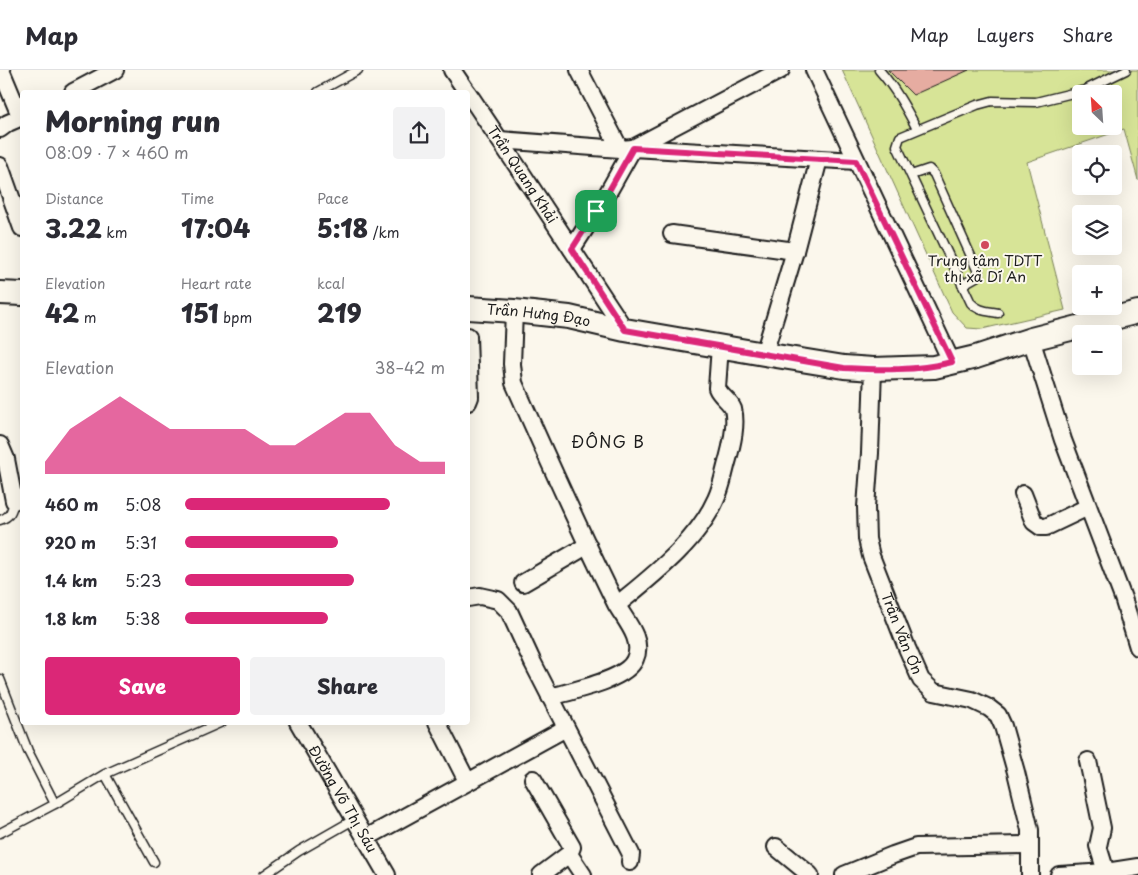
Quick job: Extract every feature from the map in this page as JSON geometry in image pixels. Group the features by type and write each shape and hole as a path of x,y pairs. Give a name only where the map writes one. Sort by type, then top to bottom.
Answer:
{"main road":[{"path":"0,293 20,294"},
{"name":"Trần Hưng Đạo","path":"470,308 570,317 625,330 844,368 873,369 934,367 1031,339 1138,312"}],"street":[{"path":"1,70 20,113"},
{"path":"76,90 113,70"},
{"name":"Trần Quang Khải","path":"452,70 465,90"},
{"path":"579,70 627,149"},
{"path":"572,249 606,196 627,149 781,70"},
{"path":"814,70 952,362"},
{"name":"Trần Quang Khải","path":"470,97 625,330"},
{"path":"0,129 20,118"},
{"path":"500,140 627,149 856,161"},
{"path":"764,354 795,251 819,159"},
{"path":"0,166 20,220"},
{"path":"672,234 795,251"},
{"path":"514,311 512,364 514,384 588,545 617,605 633,632 638,653 634,662 617,676 603,682 550,697"},
{"path":"1031,339 1063,440 1123,598 1138,647"},
{"path":"617,605 672,560 702,523 716,499 730,452 734,418 730,403 717,388 720,346"},
{"name":"Trần Văn Ơn","path":"873,369 866,507 867,539 871,556 921,680 934,692 972,700 989,708 998,715 1016,772 1030,830 1030,875"},
{"path":"0,445 6,459 14,501"},
{"path":"1023,494 1034,522 1040,527 1046,527 1088,507"},
{"path":"523,583 588,545"},
{"path":"470,598 480,596 498,600 508,611 630,854 630,862"},
{"name":"Đường Võ Thị Sáu","path":"300,725 387,875"},
{"path":"439,725 467,781"},
{"path":"366,838 566,728"},
{"path":"1088,761 1102,828 1098,846 1106,872"},
{"path":"533,779 572,847 569,854 541,875"},
{"path":"844,875 916,847 1030,845"},
{"path":"776,847 810,875"},
{"path":"569,854 583,875"},
{"path":"1058,875 1106,872 1138,867"}],"lane":[{"path":"322,90 358,70"},
{"path":"879,70 891,83 906,107 916,129"},
{"path":"998,313 975,308 970,304 897,146 900,136 992,101 1036,102 1085,90 1126,70"},
{"path":"911,175 929,169 938,182 979,274 976,278 962,284"},
{"path":"0,520 8,517 13,509 14,501"},
{"path":"0,679 28,751 55,804"},
{"path":"0,833 55,804 105,774 215,725"},
{"path":"105,774 154,862"},
{"path":"264,875 299,851 355,819"}],"green space":[{"name":"Trung tâm TDTT thị xã Dĩ An","path":"842,70 1138,70 1138,180 1124,129 1122,130 1122,85 1072,85 1072,135 1106,135 1072,145 1072,147 1027,162 1065,310 982,329 967,328 952,312"}],"building":[{"path":"888,70 969,70 913,95"}],"place":[{"name":"Trung tâm TDTT thị xã Dĩ An","path":"985,245"}],"district":[{"name":"ĐÔNG B","path":"608,442"}],"route":[{"path":"633,148 856,161 952,362 934,367 844,368 625,330 572,249 596,211 633,148"}]}
